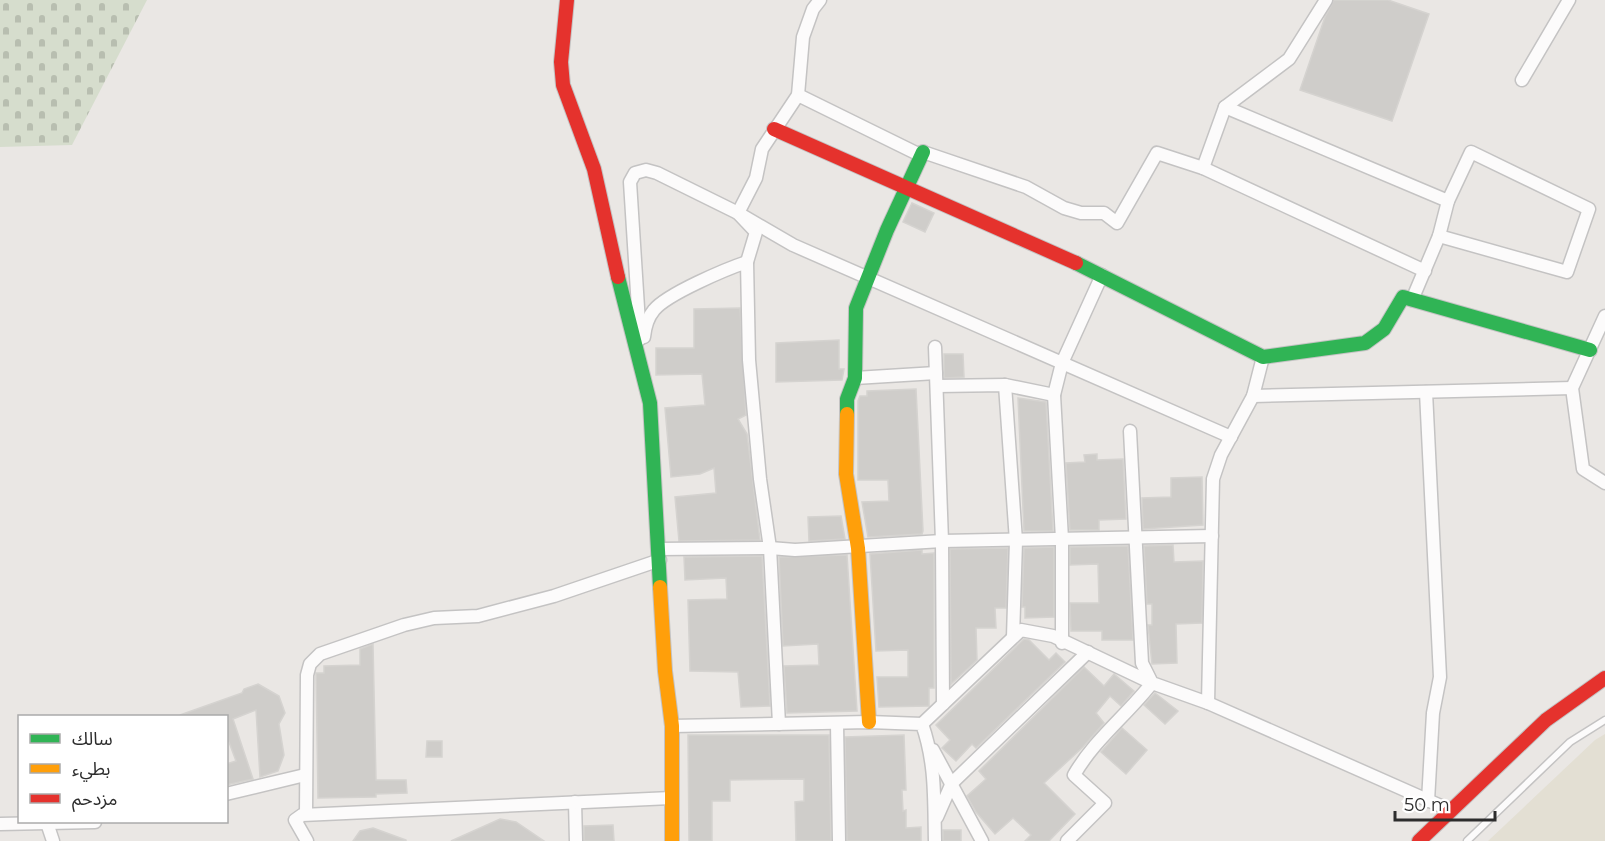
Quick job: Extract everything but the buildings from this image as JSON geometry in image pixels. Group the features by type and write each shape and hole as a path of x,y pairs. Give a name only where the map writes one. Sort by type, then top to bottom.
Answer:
{"street":[{"path":"567,0 561,62 563,85 594,169 624,304 650,403 665,671 672,726 670,798 672,841"},
{"path":"738,213 756,178 762,149 798,95 803,37 813,9 820,0"},
{"path":"1203,168 1226,108 1289,59 1326,0"},
{"path":"1522,80 1569,0"},
{"path":"798,95 918,154 923,152 1026,187 1064,208 1081,213 1104,213 1117,224 1157,153 1203,168 1425,271"},
{"path":"1226,108 1448,201"},
{"path":"774,129 1101,275 1263,357 1365,343 1384,329 1403,297 1590,350"},
{"path":"869,722 858,548 846,474 847,399 855,378 858,341 856,308 887,230 923,152"},
{"path":"1412,300 1439,236 1448,201 1471,152 1589,209 1567,272 1439,236"},
{"path":"641,362 630,182 635,173 646,170 657,173 738,213 793,245 1231,436"},
{"path":"738,213 756,232 747,262 749,360 760,479 770,548 779,724"},
{"path":"641,362 644,331 654,309 667,300 747,262"},
{"path":"1062,643 1062,539 1054,395 1062,363 1101,275"},
{"path":"1605,316 1572,388 1583,469 1605,483"},
{"path":"934,347 942,542 943,704"},
{"path":"1208,703 1213,478 1231,436 1253,396 1263,357"},
{"path":"855,378 937,380 1005,385 1054,395"},
{"path":"1005,385 1016,541 1013,637"},
{"path":"1253,396 1572,388"},
{"path":"1426,392 1440,677 1433,712 1428,801"},
{"path":"1130,431 1142,663 1152,683"},
{"path":"306,814 307,675 310,664 320,654 404,625 434,618 478,616 554,596 659,554 770,548 795,550 858,548 942,542 1212,536"},
{"path":"672,726 869,722 922,724 1021,630 1035,631 1088,652 1152,683 1208,703 1450,810"},
{"path":"934,824 952,783 1088,652"},
{"path":"1419,841 1546,720 1605,678"},
{"path":"1067,841 1105,803 1074,775 1087,751 1129,712 1152,683"},
{"path":"837,724 839,841"},
{"path":"922,724 929,744 935,781 935,841"},
{"path":"929,744 982,841"},
{"path":"228,794 305,775"},
{"path":"307,841 295,820 297,816 306,814 670,798"},
{"path":"575,802 576,841"},
{"path":"0,824 71,823"},
{"path":"47,824 53,841"}],"lane":[{"path":"1467,841 1570,742 1605,720"}],"shaded area":[{"path":"1605,734 1605,841 1488,841 1595,740"}],"green space":[{"path":"0,0 147,0 72,145 0,147"}],"traffic: fast":[{"path":"847,414 847,399 855,378 856,308 887,230 923,152"},
{"path":"1076,263 1263,357 1365,343 1384,329 1403,297 1590,350"},
{"path":"618,277 650,403 660,587"}],"traffic: slow":[{"path":"847,414 846,474 858,548 869,722"},
{"path":"660,587 665,671 672,726 672,841"}],"traffic: jam":[{"path":"567,0 561,62 563,85 594,169 618,277"},
{"path":"774,129 1076,263"},
{"path":"1419,841 1546,720 1605,678"}]}
